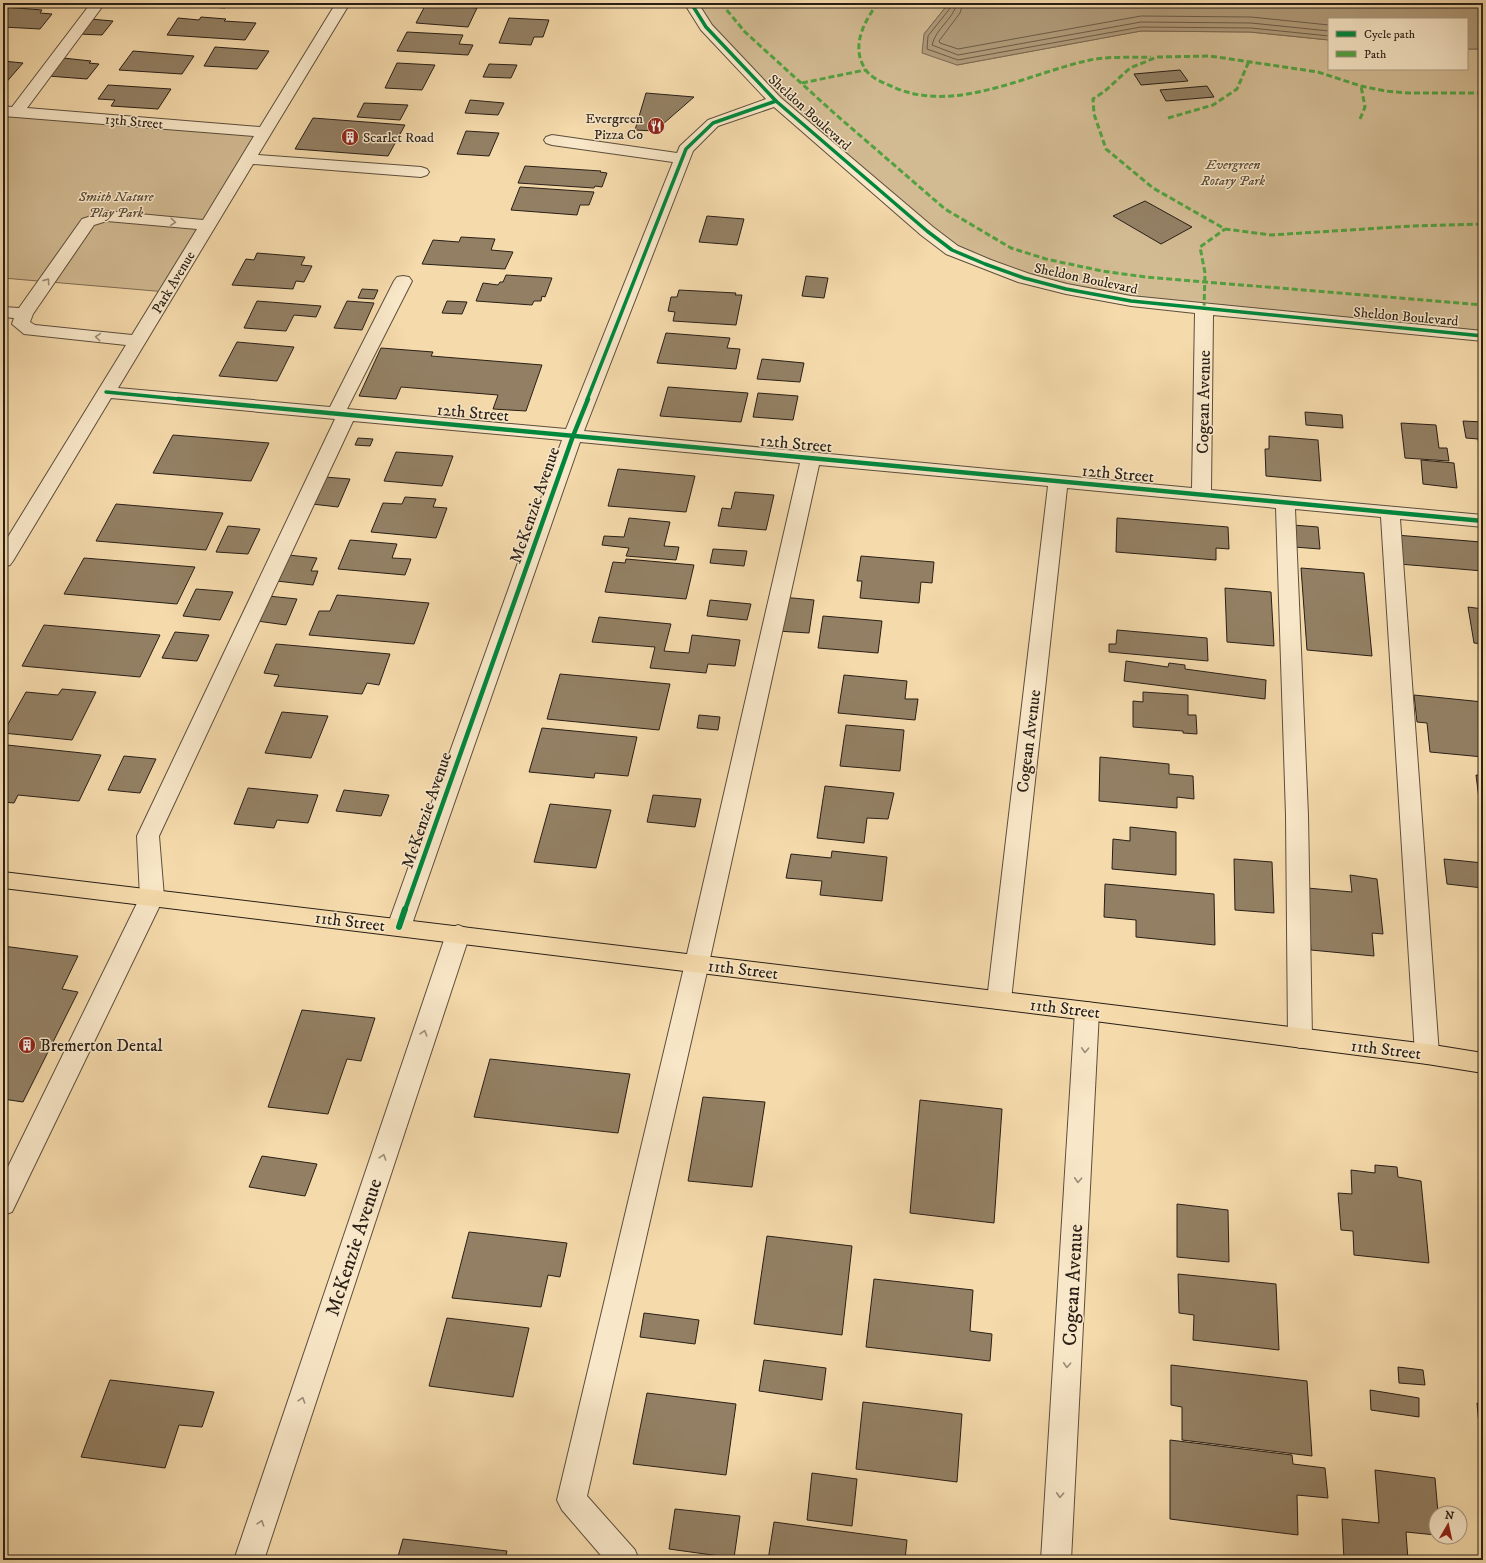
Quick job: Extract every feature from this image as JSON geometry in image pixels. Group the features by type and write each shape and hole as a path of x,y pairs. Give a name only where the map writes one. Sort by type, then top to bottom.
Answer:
{"main road":[{"name":"11th Street","path":"3,880 1087,1011 1426,1054 1483,1063"}],"street":[{"path":"9,111 98,3"},
{"name":"Park Avenue","path":"3,560 343,3"},
{"name":"Sheldon Boulevard","path":"691,3 706,27 776,101 927,231 952,250 1011,273 1066,289 1131,301 1483,336"},
{"name":"McKenzie Avenue","path":"399,927 573,436 686,149 713,123 776,101"},
{"name":"13th Street","path":"9,111 264,132"},
{"path":"552,140 682,158"},
{"path":"248,159 421,172"},
{"path":"137,341 30,330 21,324 24,314 88,222 107,216 208,225"},
{"path":"3,1204 152,897 148,836 403,281"},
{"name":"Cogean Avenue","path":"1201,495 1204,309"},
{"path":"3,312 24,314"},
{"name":"12th Street","path":"106,392 1483,521"},
{"path":"624,1560 572,1500 697,964 811,458"},
{"name":"Cogean Avenue","path":"998,1000 1058,481"},
{"path":"1285,503 1297,815 1300,1038"},
{"path":"1390,512 1426,1054"},
{"name":"McKenzie Avenue","path":"249,1560 458,934"},
{"name":"Cogean Avenue","path":"1056,1560 1087,1011"}],"green space":[{"name":"Evergreen Rotary Park","path":"691,3 949,3 924,34 957,65 1141,31 1250,32 1328,40 1328,70 1468,70 1468,49 1483,49 1483,336 1066,289 952,250 776,101"},
{"name":"Smith Nature Play Park","path":"3,111 264,132 167,292 3,278"}],"water":[{"path":"949,3 1483,3 1483,49 1468,49 1468,18 1328,18 1328,40 1250,32 1141,31 957,65 922,53 924,34"}],"building":[{"path":"132,3 162,3 159,7 130,5"},
{"path":"199,3 228,3 225,8 197,6"},
{"path":"426,4 477,8 468,27 416,23"},
{"path":"5,7 42,10 40,13 52,14 40,29 3,27 3,9"},
{"path":"201,17 226,19 224,21 256,23 245,40 167,35 178,18 199,20"},
{"path":"509,18 549,20 543,37 534,37 531,45 499,43"},
{"path":"90,19 113,21 102,35 78,34"},
{"path":"407,32 463,35 459,44 473,45 468,55 397,51"},
{"path":"215,47 269,51 257,69 204,66"},
{"path":"133,51 194,56 182,74 119,70"},
{"path":"63,58 91,61 89,63 99,64 87,79 48,76"},
{"path":"3,61 23,63 3,86"},
{"path":"397,63 435,65 422,90 385,88"},
{"path":"489,64 517,65 511,78 483,77"},
{"path":"1180,70 1188,81 1141,85 1134,74"},
{"path":"108,85 171,89 158,109 111,106 115,100 98,99"},
{"path":"1207,86 1214,97 1166,101 1160,90"},
{"path":"646,93 694,97 655,131 635,130"},
{"path":"470,100 504,103 498,115 465,113"},
{"path":"364,103 408,105 400,120 357,117"},
{"name":"Scarlet Road","path":"313,118 405,125 388,156 295,149"},
{"path":"466,131 499,133 489,156 457,154"},
{"path":"525,166 601,171 600,172 607,173 602,187 595,186 594,188 518,183"},
{"path":"520,187 594,192 589,205 580,205 577,215 511,210"},
{"path":"1145,201 1192,227 1161,244 1113,216"},
{"path":"707,216 744,219 737,245 699,242"},
{"path":"461,237 495,239 491,250 513,252 505,269 422,264 433,240 459,242"},
{"path":"257,253 305,257 301,265 312,266 304,282 296,281 293,289 232,285 246,259 254,260"},
{"path":"506,275 552,278 545,297 542,296 541,301 534,301 532,305 476,301 483,283 498,285 500,282 503,282"},
{"path":"806,276 828,278 824,298 802,296"},
{"path":"362,289 378,290 374,299 358,298"},
{"path":"679,290 736,293 735,295 742,295 736,325 673,321 675,312 668,311 671,297 677,297"},
{"path":"257,301 321,306 316,317 294,315 286,331 244,328"},
{"path":"347,301 374,303 362,330 334,328"},
{"path":"447,301 467,302 462,314 442,313"},
{"path":"666,333 730,338 727,348 740,349 736,369 657,363"},
{"path":"237,342 294,347 277,381 219,376"},
{"path":"381,348 433,352 431,356 542,365 526,411 493,409 498,395 401,387 396,399 359,396"},
{"path":"762,359 804,363 800,382 757,379"},
{"path":"668,387 748,393 741,422 660,416"},
{"path":"758,393 798,396 793,420 753,417"},
{"path":"1305,412 1342,415 1343,428 1306,425"},
{"path":"1463,421 1483,422 1483,457 1481,457 1478,439 1466,438"},
{"path":"1401,423 1436,425 1439,448 1447,448 1449,461 1405,458"},
{"path":"173,435 269,443 251,481 153,473"},
{"path":"1269,436 1318,440 1321,481 1266,476 1265,449 1269,449"},
{"path":"358,438 373,439 370,446 355,445"},
{"path":"396,452 453,456 442,486 384,481"},
{"path":"1421,460 1454,463 1457,488 1423,484"},
{"path":"618,469 695,476 686,512 608,506"},
{"path":"325,477 350,479 338,507 312,504"},
{"path":"735,492 774,495 766,530 718,526 722,508 731,509"},
{"path":"405,497 436,499 433,507 447,508 436,538 371,532 383,503 402,504"},
{"path":"116,504 223,513 206,550 96,541"},
{"path":"629,518 670,522 664,546 679,547 676,560 626,556 629,548 602,545 604,536 624,537"},
{"path":"1117,518 1228,527 1229,549 1216,548 1216,560 1116,552"},
{"path":"1293,525 1318,527 1320,549 1294,547"},
{"path":"228,526 260,529 248,554 216,552"},
{"path":"1396,535 1481,542 1483,571 1399,564"},
{"path":"350,540 397,544 392,558 411,559 405,575 338,569"},
{"path":"713,549 747,551 744,566 710,563"},
{"path":"288,555 317,558 311,571 318,571 313,585 276,581"},
{"path":"861,556 934,562 932,583 921,582 919,603 860,598 862,581 857,581"},
{"path":"84,558 195,567 177,604 64,594"},
{"path":"626,559 694,565 686,599 605,592 613,562 625,563"},
{"path":"1301,568 1364,573 1372,656 1307,650"},
{"path":"1225,588 1271,592 1274,646 1227,642"},
{"path":"196,589 233,592 220,620 183,616"},
{"path":"337,595 429,603 414,644 309,635 319,611 330,611"},
{"path":"268,596 297,599 286,625 257,621"},
{"path":"782,597 814,600 809,633 777,631"},
{"path":"710,600 751,604 747,620 707,616"},
{"path":"1468,607 1483,609 1483,644 1474,643"},
{"path":"823,616 882,621 878,653 818,648"},
{"path":"599,617 671,624 664,651 689,653 692,635 740,640 735,666 708,664 706,673 650,668 655,647 592,642"},
{"path":"44,625 160,635 140,677 22,666"},
{"path":"1117,630 1207,638 1208,661 1109,652 1109,644 1116,644"},
{"path":"175,632 209,635 197,661 162,658"},
{"path":"276,644 390,654 379,685 367,683 362,694 274,686 279,675 264,673"},
{"path":"1126,661 1168,667 1169,663 1185,665 1185,669 1266,680 1265,699 1124,681"},
{"path":"560,674 670,684 659,730 547,719"},
{"path":"844,675 907,681 905,699 918,699 915,720 838,713"},
{"path":"62,689 96,692 72,740 3,733 26,692 58,695"},
{"path":"1143,692 1188,695 1188,715 1196,715 1197,734 1183,733 1183,731 1133,727 1133,701 1143,702"},
{"path":"1414,695 1483,702 1483,757 1430,752 1427,723 1417,722"},
{"path":"282,712 328,716 311,758 265,753"},
{"path":"699,715 720,717 718,730 697,728"},
{"path":"846,725 904,730 900,771 840,766"},
{"path":"542,728 637,737 628,776 595,773 594,778 529,772"},
{"path":"7,745 101,755 79,801 18,795 14,803 3,802 3,752"},
{"path":"124,756 156,759 140,793 108,790"},
{"path":"1100,757 1169,764 1169,774 1193,776 1194,799 1177,797 1177,808 1099,801"},
{"path":"1476,775 1483,776 1483,815 1481,815"},
{"path":"825,786 894,793 888,819 867,818 864,843 817,838"},
{"path":"248,788 318,795 308,823 277,820 274,828 234,824"},
{"path":"344,790 389,795 381,816 336,811"},
{"path":"653,795 701,799 695,827 647,822"},
{"path":"550,804 611,810 596,868 534,862"},
{"path":"1130,827 1176,832 1176,875 1112,869 1113,839 1130,841"},
{"path":"832,851 887,857 882,901 820,895 822,881 786,878 791,854 831,858"},
{"path":"1234,859 1272,862 1274,913 1235,910"},
{"path":"1444,859 1483,863 1483,888 1447,884"},
{"path":"1350,875 1377,879 1383,934 1372,933 1374,956 1311,950 1307,888 1352,892"},
{"path":"1105,884 1214,894 1215,945 1136,937 1136,920 1104,917"},
{"name":"Bremerton Dental","path":"3,946 78,956 62,989 78,992 23,1102 3,1099"},
{"path":"302,1010 375,1018 361,1061 347,1059 328,1114 268,1107"},
{"path":"490,1059 630,1074 618,1133 474,1117"},
{"path":"703,1097 765,1102 752,1187 688,1181"},
{"path":"920,1100 1002,1109 994,1223 910,1213"},
{"path":"262,1156 317,1164 305,1196 249,1187"},
{"path":"1375,1165 1397,1167 1398,1177 1421,1181 1429,1263 1354,1255 1353,1231 1341,1230 1338,1193 1352,1194 1351,1170 1375,1173"},
{"path":"1177,1204 1228,1210 1229,1262 1177,1257"},
{"path":"469,1232 567,1243 560,1277 548,1275 541,1307 452,1298"},
{"path":"767,1236 852,1246 842,1335 754,1324"},
{"path":"1178,1274 1276,1284 1279,1350 1193,1340 1194,1315 1179,1313"},
{"path":"874,1279 973,1290 970,1331 992,1334 990,1361 866,1347"},
{"path":"644,1313 699,1320 695,1344 640,1337"},
{"path":"447,1318 529,1328 513,1397 429,1386"},
{"path":"764,1360 826,1368 822,1400 759,1391"},
{"path":"1171,1365 1307,1381 1312,1456 1182,1440 1182,1407 1171,1405"},
{"path":"1398,1367 1423,1370 1425,1385 1399,1383"},
{"path":"110,1380 214,1392 202,1427 179,1425 165,1468 81,1457"},
{"path":"1370,1390 1419,1398 1419,1417 1371,1410"},
{"path":"647,1393 736,1404 726,1475 633,1464"},
{"path":"863,1402 962,1414 957,1482 856,1469"},
{"path":"1477,1403 1483,1404 1483,1448 1481,1448"},
{"path":"1170,1440 1292,1455 1293,1464 1325,1468 1328,1498 1297,1495 1298,1535 1170,1519"},
{"path":"1375,1470 1435,1478 1437,1505 1428,1505 1428,1534 1406,1532 1408,1560 1344,1560 1342,1519 1379,1523"},
{"path":"812,1473 857,1479 852,1526 807,1520"},
{"path":"675,1509 740,1516 734,1558 669,1549"},
{"path":"774,1522 907,1540 905,1560 768,1560"},
{"path":"403,1539 507,1551 505,1560 397,1560"}],"marked path":[{"path":"721,3 745,32 834,113 945,209 1011,248 1046,259 1102,271 1146,277 1483,305"},
{"path":"878,3 868,17 861,32 859,48 862,64 866,71 874,77 908,93 933,96 960,95 1014,83 1066,66 1090,60 1151,57"},
{"path":"1483,93 1409,93 1385,91 1361,86 1318,72 1210,56 1157,57 1130,68 1105,91 1093,99 1094,114 1106,149 1153,188 1225,229 1271,235 1412,226 1483,224"},
{"path":"1168,118 1213,105 1237,89 1249,61"},
{"path":"802,83 865,70"},
{"path":"1360,119 1365,107 1361,86"},
{"path":"1204,309 1205,273 1200,247 1225,229"}],"cycle path":[{"path":"691,3 706,27 776,101 927,231 952,250 985,264 1024,278 1066,289 1131,301 1483,336"},
{"path":"399,927 573,436 686,149 713,123 776,101"},
{"path":"106,392 1483,521"}],"place":[{"name":"Evergreen Pizza Co","path":"656,126"},
{"name":"Scarlet Road","path":"350,137"},
{"name":"Bremerton Dental","path":"27,1045"}]}
